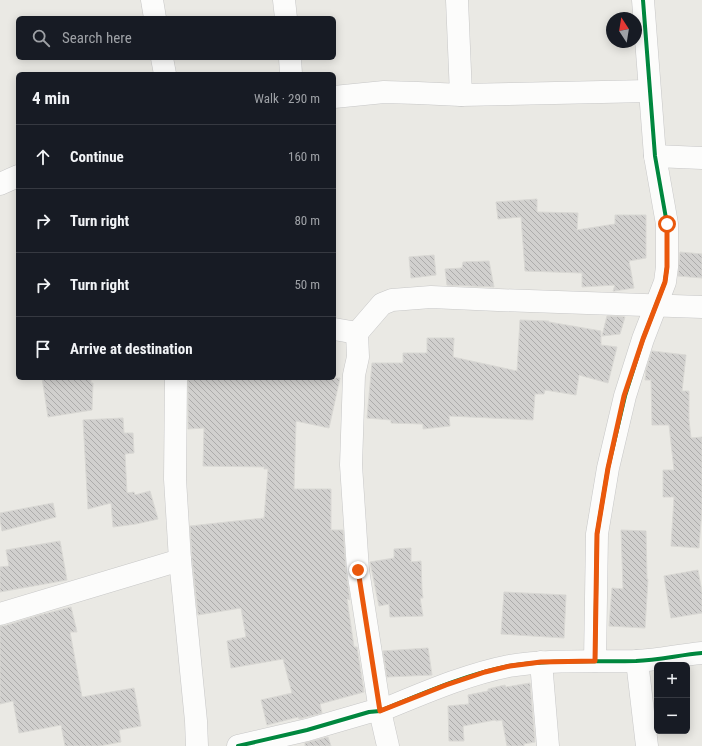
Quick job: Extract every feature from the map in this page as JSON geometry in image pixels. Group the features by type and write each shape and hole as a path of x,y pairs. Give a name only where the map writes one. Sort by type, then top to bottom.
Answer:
{"street":[{"path":"152,0 155,16"},
{"path":"284,0 286,16"},
{"path":"457,0 461,95"},
{"path":"595,661 597,534 608,468 624,396 643,339 665,282 667,267 667,224 655,156 642,0"},
{"path":"162,60 165,72"},
{"path":"290,60 291,72"},
{"path":"336,97 384,92 418,92 461,95 649,91"},
{"path":"655,156 702,158"},
{"path":"0,184 16,177"},
{"path":"388,746 380,711 357,562 351,465 354,376 358,357 357,332 382,304 392,300 431,297 702,307"},
{"path":"336,329 357,332"},
{"path":"176,380 175,479 180,560 196,721 197,746"},
{"path":"0,614 180,560"},
{"path":"238,746 307,730 369,712 380,711 446,685 485,672 510,666 541,662 638,660 702,653"},
{"path":"638,660 647,746"},
{"path":"541,662 548,746"}],"building":[{"path":"537,199 537,212 578,213 577,230 615,224 615,215 646,215 646,258 629,261 634,288 613,291 615,285 582,287 582,273 525,271 521,217 498,219 496,202"},
{"path":"680,252 702,254 702,278 678,276"},
{"path":"434,255 436,275 411,278 409,257"},
{"path":"489,261 494,287 447,285 445,269 462,268 463,262"},
{"path":"607,316 625,317 620,334 602,336"},
{"path":"520,320 549,321 601,331 601,345 617,347 608,383 579,375 576,395 545,390 544,394 535,394 533,420 449,416 450,426 423,429 423,424 391,423 391,420 367,418 372,363 403,363 403,353 427,353 427,338 454,338 453,357 517,371"},
{"path":"652,351 686,355 682,391 689,391 689,420 691,438 702,437 702,508 699,548 671,546 674,497 663,497 663,470 674,470 669,425 652,425 651,380 645,380 646,370"},
{"path":"336,378 340,378 329,428 296,421 294,489 331,489 331,530 343,530 350,600 347,599 354,647 357,647 364,692 320,704 322,713 299,719 298,717 267,725 261,700 292,693 283,659 231,668 227,641 246,637 241,608 198,615 190,526 264,518 268,469 264,469 264,467 203,466 204,428 188,429 188,380 336,380"},
{"path":"42,380 91,380 91,383 93,383 92,410 48,417"},
{"path":"123,418 124,433 133,433 134,453 125,454 127,493 134,492 135,495 150,491 158,519 113,527 111,503 88,509 83,420"},
{"path":"53,503 56,517 2,531 0,513"},
{"path":"621,530 646,531 648,579 645,628 609,626 612,588 623,589"},
{"path":"60,541 67,580 0,592 0,567 9,566 6,550"},
{"path":"411,548 411,562 421,561 423,598 420,598 423,616 390,617 389,604 379,606 370,562 394,558 394,549"},
{"path":"698,570 702,592 702,613 671,618 664,576"},
{"path":"504,592 566,595 564,638 501,634"},
{"path":"71,607 77,632 70,632 82,697 134,688 141,726 119,730 121,742 99,746 65,746 61,725 19,733 13,701 0,704 0,626"},
{"path":"428,648 432,675 387,677 383,651"},
{"path":"530,683 535,742 524,744 524,746 507,746 502,720 463,726 464,741 449,741 448,706 469,704 468,695 488,691 488,689 505,685 506,687"},
{"path":"328,737 331,746 305,746 305,743"}],"cycle path":[{"path":"595,661 597,534 608,468 625,396 643,339 665,282 667,267 667,224 655,156 643,0"},
{"path":"238,746 307,730 369,712 380,711 476,674 509,666 541,662 644,660 702,653"}],"route":[{"path":"358,570 380,711 446,685 485,672 510,666 541,662 595,661 597,534 608,468 624,396 643,339 665,282 667,267 667,224"}]}
